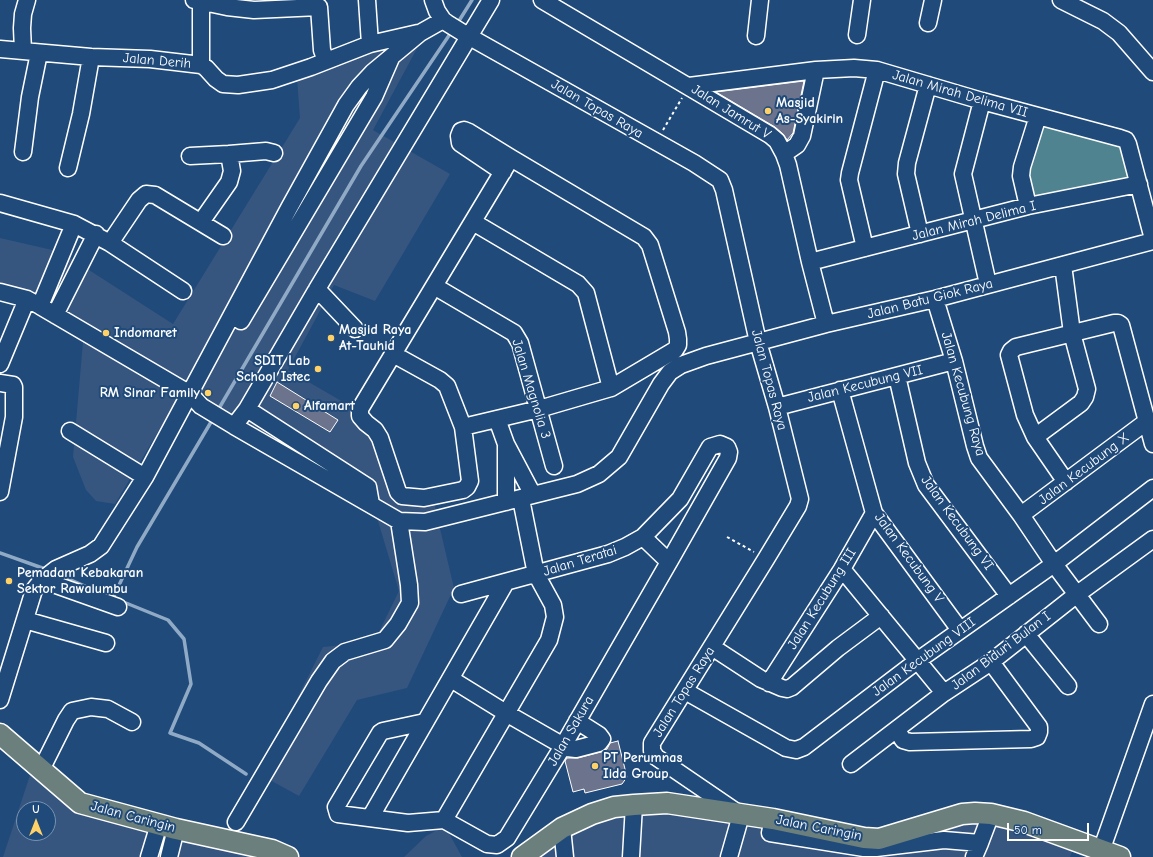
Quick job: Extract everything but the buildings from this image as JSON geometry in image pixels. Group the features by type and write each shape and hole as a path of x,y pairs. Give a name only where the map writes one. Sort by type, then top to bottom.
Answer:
{"main road":[{"name":"Jalan Caringin","path":"0,734 80,803 167,826 272,850 288,857"},
{"name":"Jalan Caringin","path":"522,857 562,828 592,814 614,807 667,803 773,819 864,838 879,839 962,814 975,812 991,814 1024,822 1120,857"}],"street":[{"path":"23,152 30,97 31,52 22,28 23,14 27,0"},
{"path":"367,0 370,44"},
{"path":"0,700 34,590 49,574 90,554 101,546 195,400 289,208 346,105 359,87 373,72 420,33 445,21 437,11 433,0"},
{"path":"231,424 247,409 465,34 491,0"},
{"name":"Jalan Jamrut V","path":"542,0 565,5 689,86 770,135 777,141 788,165 826,324"},
{"path":"756,36 760,0"},
{"path":"857,35 862,0"},
{"path":"928,23 933,0"},
{"path":"1061,0 1103,21 1119,33 1153,72"},
{"path":"201,65 199,1 227,7 254,10 319,7 320,35 322,50 326,61"},
{"name":"Jalan Topas Raya","path":"445,21 465,34 694,163 720,180 724,190 758,342 777,407 800,500 798,506 766,559 652,743 652,751 656,757 742,814"},
{"name":"Jalan Derih","path":"0,49 201,65 223,84 238,85 272,80 370,44 420,33"},
{"path":"68,168 81,114 91,57"},
{"name":"Jalan Mirah Delima VII","path":"689,86 816,70 854,68 877,70 982,101 1126,140 1153,240"},
{"path":"784,154 797,145 802,136 816,70"},
{"path":"864,248 849,180 877,70"},
{"path":"920,234 906,174 907,163 928,85"},
{"path":"982,101 963,174 988,284"},
{"path":"1028,206 1021,176 1022,167 1038,116"},
{"path":"463,427 539,409 611,388 674,350 678,345 677,332 650,245 644,237 469,132 464,130 461,131 459,136 460,143 503,172"},
{"path":"190,156 266,151 274,153"},
{"path":"201,222 229,182 232,171 229,154"},
{"path":"393,354 440,380 447,386 463,427 470,481 467,487 463,490 424,498 402,496 398,492 380,438 375,430 360,416 360,409 393,354 434,286 473,222 511,158"},
{"name":"Jalan Mirah Delima I","path":"810,262 1028,206 1139,184"},
{"path":"110,243 139,200 146,194 155,196 223,236"},
{"path":"0,202 74,224 96,234 183,291"},
{"path":"473,222 578,284 586,293 611,388"},
{"path":"0,364 34,303 74,224"},
{"path":"55,315 96,234"},
{"name":"Jalan Batu Giok Raya","path":"520,499 577,484 599,474 619,457 661,384 670,372 680,365 706,356 826,324 935,299 1153,240"},
{"path":"1035,437 1086,397 1087,389 1072,333 1063,265"},
{"name":"Jalan Magnolia 3","path":"434,286 514,333 520,343 554,466"},
{"path":"317,289 355,329"},
{"path":"0,292 34,303 55,315 195,400 231,424 400,521 425,522 520,499"},
{"name":"Jalan Kecubung Raya","path":"935,299 954,361 979,458 1021,515 1076,595 1099,624"},
{"path":"1066,482 1035,437 1025,415 1009,355 1016,347 1118,323 1121,326 1153,444"},
{"name":"Jalan Kecubung VII","path":"777,407 954,361"},
{"name":"Jalan Kecubung VI","path":"898,376 917,463 926,485 1010,596"},
{"path":"0,383 13,385 14,387 14,417 4,448 0,492"},
{"name":"Jalan Kecubung V","path":"840,390 874,513 960,630"},
{"path":"247,409 368,487 371,504"},
{"path":"425,722 383,731 380,733 336,807 338,814 408,823 444,820 549,640 555,617 553,605 536,574 520,499 506,444 497,419"},
{"name":"Jalan Kecubung X","path":"1021,515 1146,422"},
{"path":"70,432 145,477"},
{"path":"506,444 520,499"},
{"name":"Jalan Teratai","path":"461,594 608,554 643,537 680,499 710,447 720,444"},
{"name":"Jalan Sakura","path":"444,820 487,844 497,845 507,838 563,746 670,562 728,458 729,452 727,447 720,444"},
{"name":"Jalan Kecubung VIII","path":"685,691 786,748 796,750 804,747 917,661 1054,564 1153,488"},
{"name":"Jalan Kecubung III","path":"769,683 842,569 874,513"},
{"path":"236,822 319,681 333,661 345,652 385,640 398,624 410,603 400,521"},
{"path":"643,537 670,562"},
{"name":"Jalan Biduri Bulan I","path":"851,764 944,693 991,662 1076,595 1153,539"},
{"path":"842,569 944,693"},
{"path":"49,574 118,606"},
{"path":"370,818 506,582"},
{"path":"712,646 754,675 782,688 790,688 838,648 881,616"},
{"path":"25,620 106,643"},
{"path":"1026,634 1068,686"},
{"path":"897,730 904,740 910,742 1031,739 1037,737 1039,727 991,662"},
{"path":"451,679 566,748 576,749 599,742 602,739 599,735 577,721"},
{"path":"1101,851 1147,743 1153,704"},
{"path":"41,770 72,711 92,707 108,709 132,722"},
{"path":"631,857 634,805"},
{"path":"729,857 742,814"},
{"path":"773,819 770,833 864,848 890,847 944,840 977,850 991,814"},
{"path":"149,857 167,826"},
{"path":"167,826 169,857"},
{"path":"562,828 565,857"}],"path":[{"path":"656,142 689,86"},
{"path":"727,537 766,559"}],"shaded area":[{"path":"421,41 373,130 450,174 375,301 334,285 288,370 350,406 381,433 393,492 434,503 454,588 407,688 357,700 299,796 259,774 323,647 374,642 399,591 375,511 177,400 115,504 96,501 86,490 73,457 83,342 21,304 0,300 0,238 61,252 173,324 300,118 297,78 358,49"},
{"path":"34,763 80,803 282,857 3,857 16,818 16,841 56,841 56,801 21,801"},
{"path":"611,805 880,841 963,813 1078,837 1070,857 522,857"},
{"path":"445,826 462,857 404,857 426,836"}],"green space":[{"path":"1038,116 1120,138 1139,184 1028,206 1022,167"}],"waterway":[{"path":"457,24 472,0"},
{"path":"218,410 361,166 452,31"},
{"path":"111,597 113,598 137,547 214,417"},
{"path":"0,553 48,570"},
{"path":"57,574 101,593"},
{"path":"121,601 168,620 184,639 191,684 170,733 199,743 246,774"}],"place":[{"name":"Masjid As-Syakirin","path":"768,111"},
{"name":"Indomaret","path":"106,333"},
{"name":"Masjid Raya At-Tauhid","path":"331,338"},
{"name":"SDIT Lab School Istec","path":"318,369"},
{"name":"RM Sinar Family","path":"208,393"},
{"name":"Alfamart","path":"296,406"},
{"name":"Pemadam Kebakaran Sektor Rawalumbu","path":"9,581"},
{"name":"PT Perumnas Iida Group","path":"595,766"}]}
